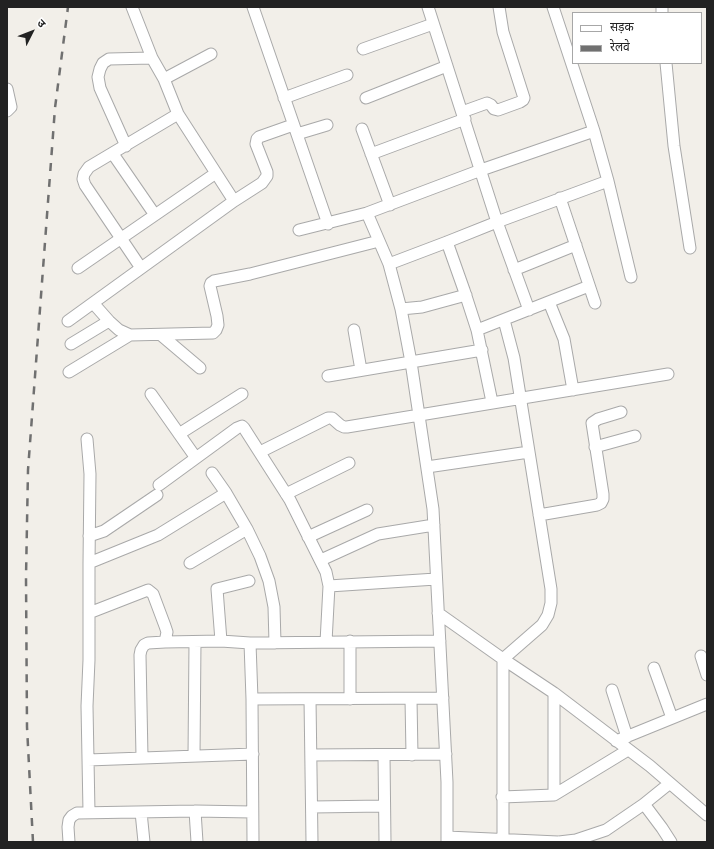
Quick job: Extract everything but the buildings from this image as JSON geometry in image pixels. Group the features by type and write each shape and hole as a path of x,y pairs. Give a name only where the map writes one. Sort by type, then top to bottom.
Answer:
{"street":[{"path":"132,7 152,58 164,80 178,114 234,201"},
{"path":"253,7 328,224"},
{"path":"428,7 497,222 529,310"},
{"path":"371,154 463,115 487,103 494,109 498,110 523,100 524,98 503,32 499,7"},
{"path":"553,7 594,131 608,180 631,277"},
{"path":"363,49 433,24"},
{"path":"164,80 211,54"},
{"path":"126,146 100,88 98,77 100,69 103,63 109,59 152,58"},
{"path":"666,64 674,146 690,248"},
{"path":"366,98 448,66"},
{"path":"284,98 347,75"},
{"path":"7,89 11,107 7,112"},
{"path":"141,268 85,185 83,179 84,174 89,167 178,114"},
{"path":"68,321 234,201 262,183 267,176 267,172 256,144 259,137 327,125"},
{"path":"362,129 390,204"},
{"path":"299,230 328,224 367,213 481,170 594,131"},
{"path":"113,154 155,215"},
{"path":"78,268 216,173"},
{"path":"389,264 608,180"},
{"path":"560,198 595,303"},
{"path":"367,213 389,264 401,309 411,362 433,509 446,754 447,839 558,842 576,840 606,830 644,804 670,783"},
{"path":"69,372 130,336 212,333 216,330 218,325 218,316 210,286 214,281 250,274 379,241"},
{"path":"447,242 477,330 492,402"},
{"path":"514,270 576,245"},
{"path":"477,330 589,286"},
{"path":"401,309 422,308 466,295"},
{"path":"549,302 564,339 573,390"},
{"path":"93,303 109,322 130,336"},
{"path":"503,840 503,659 542,625 548,615 551,603 551,589 521,398 514,358 504,320"},
{"path":"71,344 109,322"},
{"path":"354,330 361,370"},
{"path":"161,335 200,368"},
{"path":"328,376 482,350"},
{"path":"260,452 328,418 335,420 344,427 347,427 668,374"},
{"path":"151,394 196,458"},
{"path":"179,434 242,394"},
{"path":"539,515 597,505 601,502 603,499 603,494 592,424 598,419 621,412"},
{"path":"89,536 104,531 158,490 196,458 242,426 286,494 326,572 329,586 326,642"},
{"path":"595,447 635,436"},
{"path":"87,439 90,474 88,563 89,660 87,706 89,812"},
{"path":"427,467 529,452"},
{"path":"286,494 349,463"},
{"path":"212,473 247,528 260,556 269,581 274,607 275,643"},
{"path":"88,563 158,536 226,493"},
{"path":"308,537 367,510"},
{"path":"321,560 378,534 434,525"},
{"path":"190,563 247,528"},
{"path":"329,586 436,579"},
{"path":"221,641 217,589 249,581"},
{"path":"89,613 148,590 153,594 166,626 167,632 165,642"},
{"path":"438,613 554,693 670,783 707,815"},
{"path":"142,757 141,650 144,645 148,643 221,641 275,643 440,641"},
{"path":"350,641 350,699"},
{"path":"194,756 195,642"},
{"path":"250,643 253,754 253,842"},
{"path":"701,656 707,675"},
{"path":"654,668 672,718"},
{"path":"612,690 627,737"},
{"path":"554,693 554,795"},
{"path":"252,699 443,698"},
{"path":"310,699 312,842"},
{"path":"411,699 412,754"},
{"path":"616,741 707,704"},
{"path":"502,797 554,795 628,750"},
{"path":"88,760 253,754"},
{"path":"311,755 446,754"},
{"path":"384,755 385,842"},
{"path":"644,804 671,842"},
{"path":"312,807 384,806"},
{"path":"69,842 69,820 76,813 195,811 252,812"},
{"path":"195,811 197,842"},
{"path":"141,812 144,842"}],"railway":[{"path":"33,842 27,727 26,577 28,470 55,108 68,7"}]}
